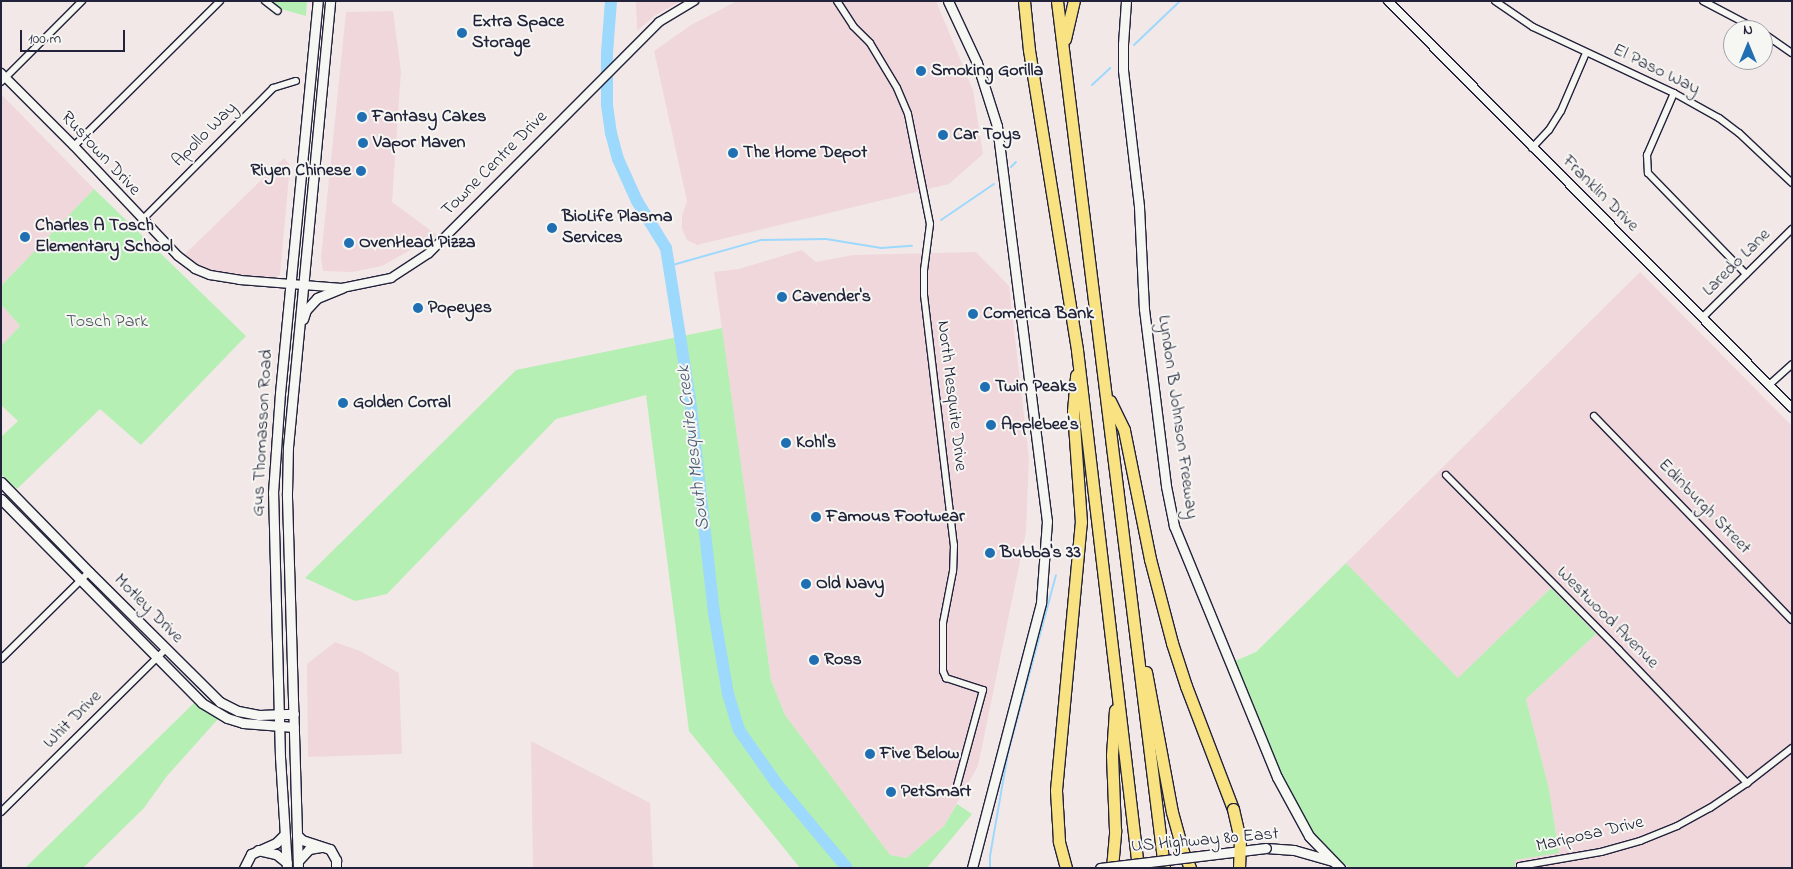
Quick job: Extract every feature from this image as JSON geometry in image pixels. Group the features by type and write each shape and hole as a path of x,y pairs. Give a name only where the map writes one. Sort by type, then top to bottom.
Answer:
{"highway":[{"path":"1022,1 1077,350 1138,868"},
{"path":"1057,1 1164,868"},
{"path":"1063,48 1074,1"},
{"path":"1066,868 1059,841 1057,774 1081,522 1073,412 1077,350"},
{"path":"1105,392 1124,430 1150,559 1172,643 1186,686 1233,809 1240,840 1239,868"},
{"path":"1131,602 1152,699 1172,812 1183,852 1190,868"},
{"path":"1112,868 1115,830 1112,756 1117,680"}],"main road":[{"name":"Gus Thomasson Road","path":"287,866 279,715 273,493 280,393 318,1"},
{"path":"948,1 977,63 996,126 1047,521 1041,603 972,868"},
{"name":"Lyndon B Johnson Freeway","path":"1126,1 1122,44 1139,207 1144,309 1166,486 1174,526 1277,777 1309,836 1332,861"},
{"name":"Gus Thomasson Road","path":"298,864 287,493 292,393 330,4"},
{"path":"305,134 318,135"},
{"path":"298,331 311,304 322,294 342,288"},
{"path":"280,393 292,393"},
{"name":"Motley Drive","path":"1,482 220,702 238,711 259,716 294,714"},
{"path":"273,493 287,493"},
{"name":"Motley Drive","path":"2,502 202,703 235,721 294,727"},
{"path":"235,721 238,711"},
{"path":"283,808 296,807"},
{"path":"297,834 302,840 330,849 336,860 336,868"},
{"path":"244,868 246,860 258,850 276,843 284,835"},
{"path":"298,864 309,849 324,846"},
{"name":"US Highway 80 East","path":"1100,868 1266,848 1294,850 1332,861 1340,868"},
{"path":"258,850 276,854 287,866"}],"street":[{"path":"3,78 82,1"},
{"path":"74,146 220,1"},
{"path":"265,1 278,11"},
{"name":"Towne Centre Drive","path":"291,284 342,288 391,278 429,253 660,22 694,1"},
{"name":"North Mesquite Drive","path":"837,1 853,26 870,43 884,64 908,114 930,224 924,270 924,295 954,546 953,571 943,623 942,671 946,678 983,690 957,786"},
{"name":"Franklin Drive","path":"1388,1 1792,408"},
{"name":"El Paso Way","path":"1494,1 1533,27 1586,54 1674,93 1732,128 1792,183"},
{"path":"1703,1 1739,20"},
{"path":"1773,40 1792,53"},
{"path":"1532,148 1549,130 1561,111 1586,54"},
{"name":"Rustown Drive","path":"3,78 74,146 181,260 195,269 210,275 232,279 291,284"},
{"name":"Apollo Way","path":"142,220 273,88 296,81"},
{"path":"1674,93 1647,155 1648,173 1746,274"},
{"name":"Laredo Lane","path":"1702,318 1792,229"},
{"path":"1769,385 1792,364"},
{"name":"Edinburgh Street","path":"1594,416 1792,620"},
{"name":"Westwood Avenue","path":"1446,475 1747,783"},
{"path":"2,502 13,493"},
{"path":"1,659 89,572"},
{"name":"Whit Drive","path":"1,812 166,649"},
{"name":"Mariposa Drive","path":"1520,868 1520,866 1599,853 1640,841 1694,817 1747,783 1792,748"}],"shaded area":[{"path":"636,1 681,1 654,16 637,31"},
{"path":"737,1 936,1 973,90 983,154 949,184 697,245 687,240 682,229 682,216 687,201 654,51 691,25"},
{"path":"393,11 401,71 392,202 437,235 382,266 352,272 323,271 321,258 346,12"},
{"name":"Charles A Tosch Elementary School","path":"1,96 94,189 1,286"},
{"path":"284,158 290,165 280,275 273,278 252,279 203,271 183,256"},
{"path":"802,250 816,262 853,255 976,252 1009,286 1029,458 1026,532 978,766 944,826 907,858 890,855 785,715 771,680 714,272 739,269"},
{"path":"1640,272 1792,426 1792,868 1515,868 1515,860 1559,852 1549,789 1526,699 1596,634 1551,588 1458,678 1346,563"},
{"path":"1,304 20,326 1,346"},
{"path":"335,642 360,651 399,673 402,754 308,757 307,664"},
{"path":"531,741 650,803 653,868 533,868"}],"green space":[{"path":"270,1 307,1 306,16 281,9"},
{"name":"Tosch Park","path":"94,189 246,336 141,445 100,409 17,489 1,474 1,437 18,421 1,405 1,346 20,326 1,304 1,286"},
{"path":"722,328 771,680 785,715 890,855 907,858 944,826 957,804 972,814 927,868 800,868 689,731 646,395 556,419 387,594 355,601 305,578 516,370"},
{"path":"1346,563 1458,678 1551,588 1596,634 1526,699 1549,789 1559,853 1515,860 1515,868 1350,868 1331,854 1315,835 1292,799 1235,661 1256,652"},
{"path":"194,703 218,719 167,776 144,808 83,868 25,868"}],"waterway":[{"name":"South Mesquite Creek","path":"611,1 607,53 607,105 611,133 618,159 637,201 666,248 690,399 714,613 728,694 739,730 777,784 847,868"},
{"path":"1134,45 1180,1"},
{"path":"1092,85 1110,68"},
{"path":"1011,167 1016,162"},
{"path":"941,220 994,184"},
{"path":"669,266 761,240 826,239 881,248 912,246"},
{"path":"990,868 990,856 1008,753 1056,575"}],"place":[{"name":"Extra Space Storage","path":"462,33"},
{"name":"Smoking Gorilla","path":"921,71"},
{"name":"Fantasy Cakes","path":"362,117"},
{"name":"Car Toys","path":"943,135"},
{"name":"Vapor Maven","path":"363,143"},
{"name":"The Home Depot","path":"733,153"},
{"name":"Riyen Chinese","path":"361,171"},
{"name":"BioLife Plasma Services","path":"552,228"},
{"name":"Charles A Tosch Elementary School","path":"25,237"},
{"name":"OvenHead Pizza","path":"349,243"},
{"name":"Cavender's","path":"782,297"},
{"name":"Popeyes","path":"418,308"},
{"name":"Comerica Bank","path":"973,314"},
{"name":"Twin Peaks","path":"985,387"},
{"name":"Golden Corral","path":"343,403"},
{"name":"Applebee's","path":"991,425"},
{"name":"Kohl's","path":"786,443"},
{"name":"Famous Footwear","path":"816,517"},
{"name":"Bubba's 33","path":"990,553"},
{"name":"Old Navy","path":"806,584"},
{"name":"Ross","path":"814,660"},
{"name":"Five Below","path":"870,754"},
{"name":"PetSmart","path":"891,792"}]}
